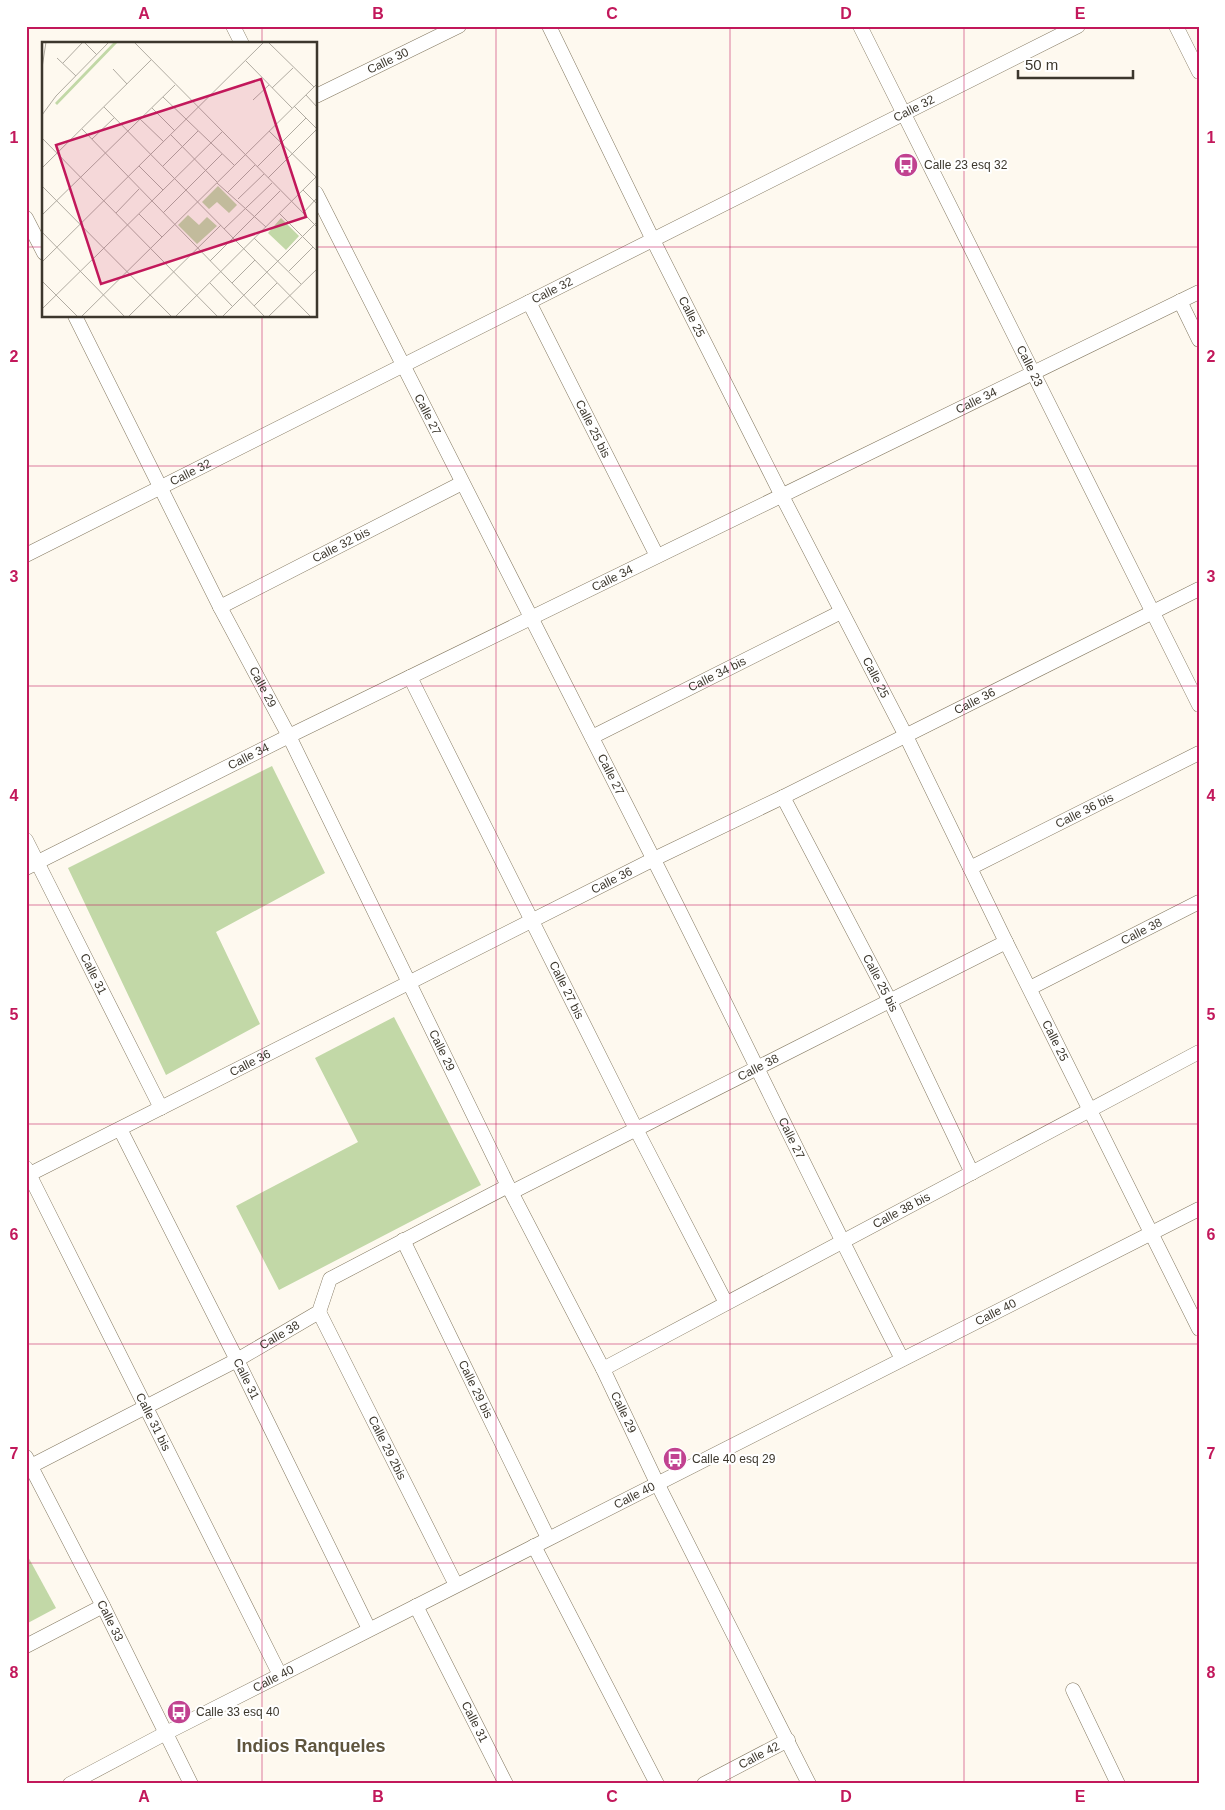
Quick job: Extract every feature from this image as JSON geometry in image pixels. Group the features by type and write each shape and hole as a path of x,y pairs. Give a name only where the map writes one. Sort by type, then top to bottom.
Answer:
{"street":[{"path":"233,26 241,42"},
{"name":"Calle 30","path":"318,95 460,26"},
{"name":"Calle 25","path":"549,26 653,240 906,736 1006,942 1199,1329"},
{"name":"Calle 23","path":"860,26 1199,706"},
{"name":"Calle 32","path":"26,554 1078,26"},
{"path":"1176,26 1199,72"},
{"name":"Calle 27","path":"318,197 530,618 654,858 842,1242 902,1359"},
{"path":"26,218 36,239"},
{"name":"Calle 34","path":"32,865 288,736 1199,292"},
{"path":"1180,301 1199,340"},
{"name":"Calle 25 bis","path":"529,302 657,556"},
{"name":"Calle 29","path":"76,318 220,607 288,736 510,1189 809,1784"},
{"name":"Calle 32 bis","path":"220,607 462,483"},
{"name":"Calle 36","path":"27,1173 120,1129 654,858 906,736 1199,589"},
{"name":"Calle 34 bis","path":"592,737 842,612"},
{"name":"Calle 27 bis","path":"410,677 636,1129 726,1303"},
{"name":"Calle 36 bis","path":"970,868 1199,753"},
{"name":"Calle 25 bis","path":"782,797 890,1001 972,1173"},
{"name":"Calle 31","path":"26,840 32,865 161,1108"},
{"name":"Calle 38","path":"1030,988 1199,902"},
{"name":"Calle 38","path":"28,1462 146,1407 237,1360 319,1312 330,1279 403,1240 636,1129 1006,942"},
{"name":"Calle 38 bis","path":"602,1369 1199,1052"},
{"name":"Calle 31","path":"120,1129 237,1360 369,1630"},
{"name":"Calle 31 bis","path":"27,1173 280,1674"},
{"name":"Calle 40","path":"70,1784 280,1674 1199,1209"},
{"name":"Calle 29 bis","path":"403,1240 548,1538"},
{"name":"Calle 29 2bis","path":"319,1312 456,1586"},
{"name":"Calle 33","path":"28,1462 103,1606 191,1784"},
{"path":"534,1546 657,1784"},
{"path":"26,1646 103,1606"},
{"name":"Calle 31","path":"416,1606 506,1784"},
{"path":"1073,1690 1118,1784"},
{"name":"Calle 42","path":"704,1784 788,1740"}],"green space":[{"path":"272,766 325,873 216,932 260,1024 166,1075 68,868"},
{"path":"394,1017 481,1185 279,1290 236,1206 358,1142 315,1058"},
{"path":"26,1553 56,1608 26,1624"}],"place":[{"name":"Calle 23 esq 32","path":"906,165"},
{"name":"Calle 40 esq 29","path":"675,1459"},
{"name":"Calle 33 esq 40","path":"179,1712"}],"district":[{"name":"Indios Ranqueles","path":"311,1746"}]}
